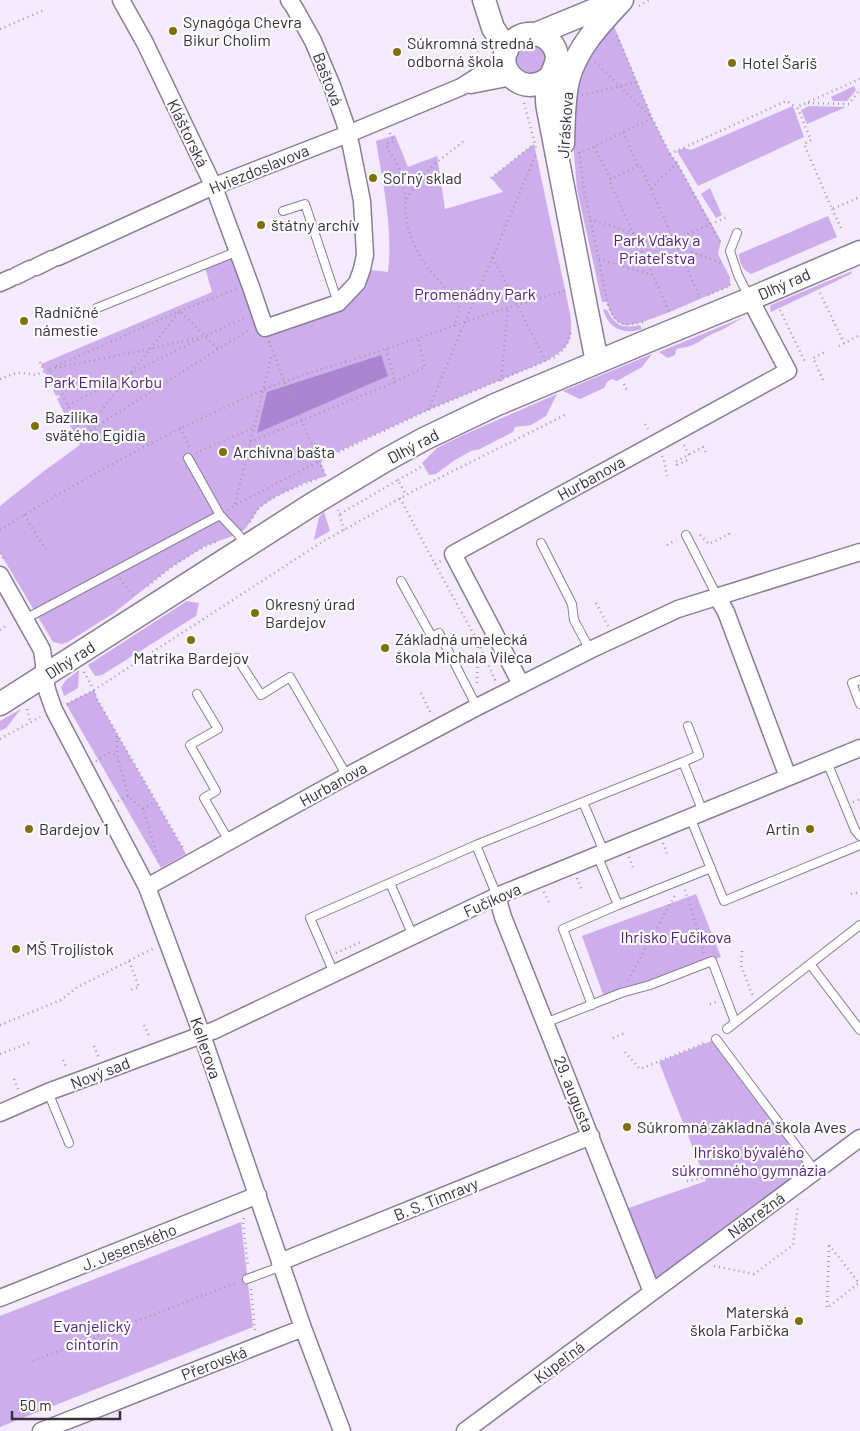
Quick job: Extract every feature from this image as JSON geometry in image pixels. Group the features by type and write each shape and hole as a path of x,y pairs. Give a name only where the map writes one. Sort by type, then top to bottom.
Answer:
{"street":[{"name":"Kláštorská","path":"121,0 145,43 214,187 238,251 260,327"},
{"name":"Baštová","path":"289,0 313,41 332,86 348,134 362,201 365,255 361,274 357,283 338,303"},
{"name":"Jiráskova","path":"485,0 504,19 531,34"},
{"name":"Jiráskova","path":"485,0 493,28 513,74 533,106 562,176"},
{"name":"Jiráskova","path":"562,176 565,98 569,76 582,47 620,0"},
{"path":"531,34 543,37 554,47 556,66 551,76 545,82 529,86 513,74 511,43 517,38 620,0"},
{"path":"556,54 572,35 620,0"},
{"name":"Hviezdoslavova","path":"19,274 214,187 461,87 513,74"},
{"name":"Jiráskova","path":"551,76 547,104 597,362"},
{"name":"Dlhý rad","path":"0,704 44,677 242,540 424,439 495,405 860,252"},
{"name":"Hurbanova","path":"453,554 788,371 750,299"},
{"path":"260,327 338,303"},
{"name":"Hurbanova","path":"147,887 347,776 521,684 590,650 678,609 860,552"},
{"path":"453,554 521,684"},
{"path":"0,575 42,650 44,677"},
{"path":"717,596 726,612 788,777"},
{"name":"Kellerova","path":"44,677 53,707 147,887 202,1035 303,1328 342,1431"},
{"name":"Fučíkova","path":"202,1035 497,896 860,748"},
{"name":"29. augusta","path":"497,896 503,918 652,1292"},
{"name":"Nový sad","path":"0,1113 48,1092 202,1035"},
{"name":"B. S. Timravy","path":"280,1262 591,1136"},
{"name":"Nábrežná","path":"652,1292 808,1170 860,1138"},
{"name":"J. Jesenského","path":"0,1298 258,1195"},
{"name":"Kúpeľná","path":"465,1431 652,1292"},
{"name":"Přerovská","path":"41,1431 303,1328"}],"lane":[{"path":"283,211 305,204 338,303"},
{"path":"737,233 730,251 738,275 750,299"},
{"path":"98,308 238,251"},
{"path":"188,458 220,515 242,540"},
{"path":"25,619 220,515"},
{"path":"683,537 717,596"},
{"path":"541,543 572,604 574,620 590,650"},
{"path":"401,580 432,637 439,633 477,707"},
{"path":"237,658 261,695 290,676 347,776"},
{"path":"860,680 852,683 860,704"},
{"path":"197,694 218,729 190,746 216,791 204,798 229,841"},
{"path":"334,973 310,918 476,844 699,755 688,726"},
{"path":"683,762 710,868 724,901 860,845"},
{"path":"827,762 855,830 860,836"},
{"path":"583,802 618,905"},
{"path":"476,844 497,896"},
{"path":"592,1005 563,929 710,868"},
{"path":"390,883 413,936"},
{"path":"727,1029 860,926"},
{"path":"545,1023 621,993 650,985 712,961 735,1022"},
{"path":"810,964 860,1030"},
{"path":"716,1039 808,1170"},
{"path":"48,1092 69,1143"},
{"path":"247,1279 274,1269 280,1262"}],"path":[{"path":"0,29 44,10"},
{"path":"616,32 652,118 670,154 721,241 719,248"},
{"path":"595,62 652,118"},
{"path":"513,74 526,109 538,160"},
{"path":"798,108 860,79"},
{"path":"576,96 637,82"},
{"path":"807,103 849,105 860,89"},
{"path":"670,154 786,101 798,108 812,140 804,144 842,230"},
{"path":"579,154 652,118"},
{"path":"622,132 638,166 640,165 700,298"},
{"path":"390,133 394,141 386,144 386,148 398,166 403,182 408,227 417,250 434,276 458,303 460,309 454,326"},
{"path":"406,201 415,184 428,170 464,141"},
{"path":"492,178 534,144"},
{"path":"578,147 590,219 608,305 612,315 618,322 626,326 650,319"},
{"path":"594,147 611,179 609,180 669,311"},
{"path":"428,410 537,152"},
{"path":"651,189 677,163"},
{"path":"611,179 638,166"},
{"path":"832,209 860,197"},
{"path":"674,240 729,216"},
{"path":"590,219 633,233"},
{"path":"677,247 723,263 720,259"},
{"path":"492,257 546,361"},
{"path":"599,259 653,275"},
{"path":"694,301 730,286 730,278"},
{"path":"0,379 16,373 36,375 180,311 242,287"},
{"path":"0,530 69,488 180,428 264,389 517,305 566,291 568,298"},
{"path":"820,292 844,343"},
{"path":"501,381 508,308"},
{"path":"665,313 676,308"},
{"path":"780,310 805,362"},
{"path":"180,311 219,350"},
{"path":"82,435 180,311"},
{"path":"68,404 251,314"},
{"path":"220,515 235,505 320,460 428,410 546,361 562,352 566,346 572,323"},
{"path":"77,438 219,350 260,327"},
{"path":"839,346 860,335"},
{"path":"50,369 205,336"},
{"path":"250,442 302,422 425,367 418,338"},
{"path":"386,349 395,382"},
{"path":"235,505 272,352 326,476 304,483 259,508 246,528 242,540"},
{"path":"823,380 813,358 827,352"},
{"path":"40,362 44,371"},
{"path":"50,369 82,435"},
{"path":"624,384 627,391"},
{"path":"66,704 94,690 322,542 400,498 566,414"},
{"path":"180,428 194,454 255,427"},
{"path":"687,460 677,465 675,462 703,447 706,453"},
{"path":"664,460 666,476"},
{"path":"344,530 340,514 422,467"},
{"path":"398,480 406,495"},
{"path":"400,498 478,644 502,694"},
{"path":"24,515 48,553"},
{"path":"695,531 709,544 729,534 727,530"},
{"path":"667,544 683,537"},
{"path":"435,564 453,554"},
{"path":"114,572 135,597"},
{"path":"596,603 611,632"},
{"path":"0,630 7,625"},
{"path":"477,707 478,644"},
{"path":"83,668 97,699 191,862"},
{"path":"421,693 434,720"},
{"path":"26,707 30,721"},
{"path":"0,739 42,716"},
{"path":"117,734 117,755 128,796 143,809 161,868"},
{"path":"84,768 109,753 117,755"},
{"path":"143,809 156,801"},
{"path":"663,842 668,856"},
{"path":"629,856 634,870"},
{"path":"577,878 582,890"},
{"path":"684,879 684,888 703,946 704,964"},
{"path":"621,993 684,879"},
{"path":"544,892 550,904"},
{"path":"851,894 860,892"},
{"path":"0,1025 61,1000 76,988 160,945"},
{"path":"742,951 741,965 756,1006"},
{"path":"129,961 139,987 130,990"},
{"path":"144,1025 152,1042"},
{"path":"612,1038 625,1033"},
{"path":"625,1052 640,1069 716,1039"},
{"path":"0,1054 29,1043"},
{"path":"94,1046 100,1061"},
{"path":"63,1060 69,1073"},
{"path":"14,1080 19,1093"},
{"path":"687,1181 768,1167 787,1166 808,1170"},
{"path":"712,1266 754,1274 793,1245 798,1204"},
{"path":"829,1246 841,1260 859,1284 827,1308 829,1246"},
{"path":"33,1361 247,1279"}],"green space":[{"name":"Park Vďaky a Priateľstva","path":"613,24 652,118 670,154 721,241 718,254 730,278 730,286 660,316 625,325 615,319 607,302 602,302 577,189 572,131 576,96 589,56"},
{"path":"531,45 541,49 545,59 541,69 531,73 521,69 517,59 521,49"},
{"path":"854,86 856,90 847,101 833,101 831,97"},
{"path":"793,106 804,137 698,186 677,151 684,148 691,150"},
{"path":"809,106 846,107 807,124 801,110"},
{"name":"Promenádny Park","path":"395,135 408,167 437,156 445,209 503,192 491,178 534,144 570,313 571,330 568,343 560,352 546,361 428,410 320,460 326,476 304,483 275,497 259,508 246,528 238,534 205,546 170,568 114,613 68,642 62,644 53,642 0,553 0,506 80,445 67,420 70,419 70,416 66,417 57,399 60,397 59,395 56,396 41,364 212,292 204,264 238,251 265,328 338,303 362,269 388,272 388,223 376,141"},
{"path":"710,188 722,215 716,218 701,194"},
{"path":"828,216 837,237 751,274 742,266 739,254"},
{"path":"852,271 851,274 771,312 771,305"},
{"path":"603,309 607,310 616,323 629,327 640,325 642,329 623,331 618,329 605,316"},
{"path":"744,317 696,344 677,349 675,355 668,358 659,352"},
{"path":"652,354 642,367 617,381 612,379 607,382 604,388 580,399 563,391"},
{"path":"557,394 546,416 531,425 515,427 513,432 480,449 471,451 436,474 429,475 422,463 437,448"},
{"path":"324,512 330,531 314,540 319,517"},
{"path":"187,601 199,603 196,616 102,675 95,676 88,665"},
{"path":"79,670 78,688 64,696 61,687 66,680"},
{"path":"94,690 97,699 186,854 161,868 66,704"},
{"path":"21,709 6,728 0,731 0,721"},
{"name":"Ihrisko Fučíkova","path":"696,894 721,957 605,1000 582,936"},
{"name":"Ihrisko bývalého súkromného gymnázia","path":"716,1039 815,1171 652,1292 620,1211 706,1181 659,1062"},
{"name":"Evanjelický cintorín","path":"241,1222 253,1327 0,1427 0,1316"}],"shaded area":[{"path":"381,355 388,376 257,433 267,392"}],"place":[{"name":"Synagóga Chevra Bikur Cholim","path":"173,31"},
{"name":"Súkromná stredná odborná škola","path":"397,52"},
{"name":"Hotel Šariš","path":"732,63"},
{"name":"Soľný sklad","path":"373,178"},
{"name":"štátny archív","path":"261,225"},
{"name":"Radničné námestie","path":"24,321"},
{"name":"Bazilika svätého Egidia","path":"35,426"},
{"name":"Archívna bašta","path":"223,452"},
{"name":"Okresný úrad Bardejov","path":"255,613"},
{"name":"Matrika Bardejov","path":"191,640"},
{"name":"Základná umelecká škola Michala Vileca","path":"385,648"},
{"name":"Bardejov 1","path":"29,829"},
{"name":"Artin","path":"810,829"},
{"name":"MŠ Trojlístok","path":"16,949"},
{"name":"Súkromná základná škola Aves","path":"627,1127"},
{"name":"Materská škola Farbička","path":"799,1321"}],"park label":[{"name":"Park Emila Korbu","path":"103,382"}]}
